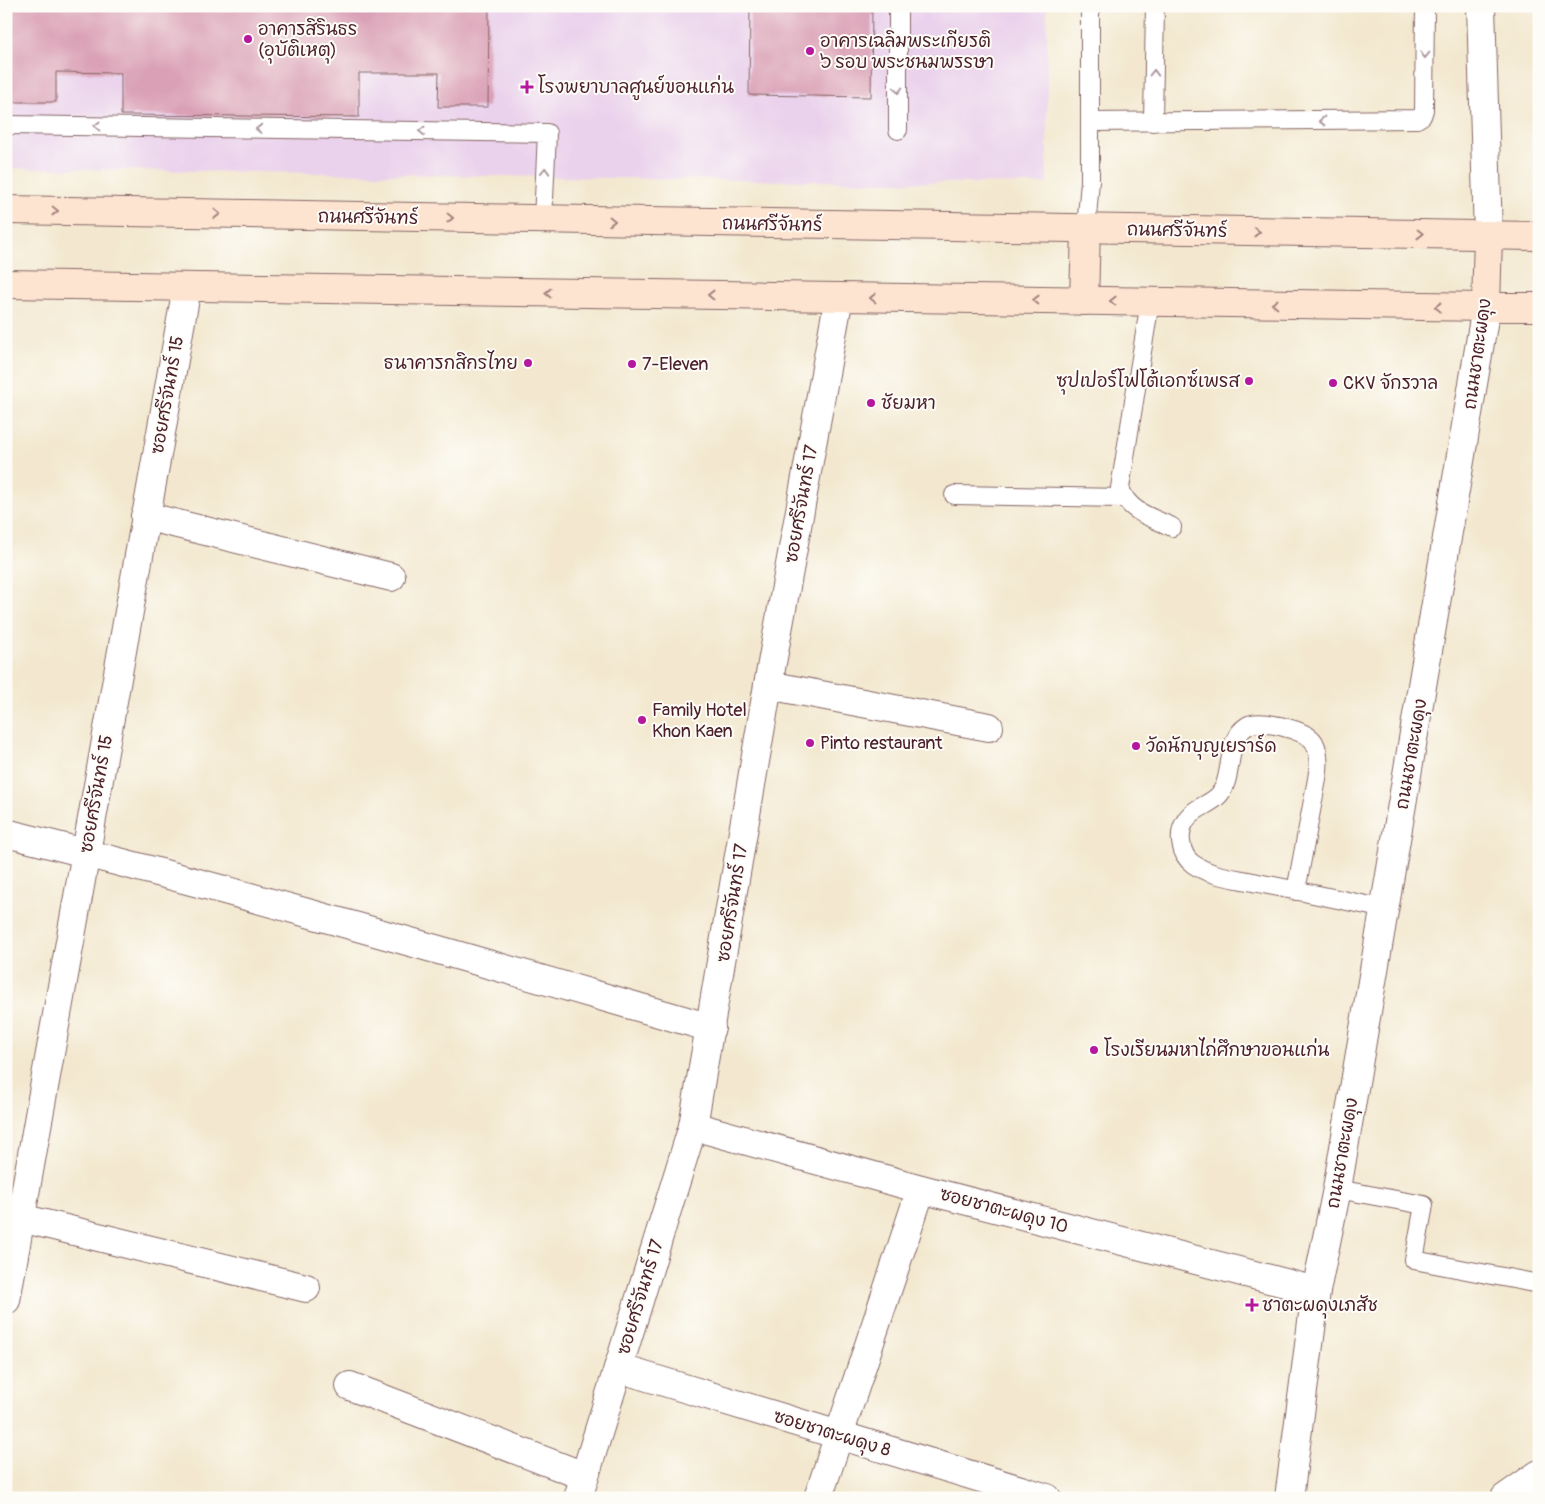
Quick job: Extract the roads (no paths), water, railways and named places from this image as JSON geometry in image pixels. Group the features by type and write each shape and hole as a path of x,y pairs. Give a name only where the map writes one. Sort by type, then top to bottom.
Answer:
{"main road":[{"name":"ถนนศรีจันทร์","path":"6,210 1539,236"},
{"path":"1084,301 1086,229"},
{"name":"ถนนชาตะผดุง","path":"1486,307 1488,235"},
{"path":"6,284 1539,307"}],"street":[{"name":"ถนนชาตะผดุง","path":"1481,6 1488,235"},
{"name":"ซอยศรีจันทร์ 15","path":"6,1300 187,287"},
{"name":"ซอยศรีจันทร์ 17","path":"581,1487 693,1126 768,684 839,297"},
{"name":"ถนนชาตะผดุง","path":"1289,1498 1316,1291 1337,1189 1486,307"},
{"path":"146,516 391,577"},
{"path":"768,684 988,727"},
{"path":"6,833 357,926 711,1028"},
{"name":"ซอยชาตะผดุง 10","path":"693,1126 921,1189 1316,1291"},
{"path":"818,1498 921,1189"},
{"path":"21,1218 306,1288"},
{"name":"ซอยชาตะผดุง 8","path":"618,1368 1047,1498"},
{"path":"350,1386 581,1487"},
{"path":"1505,1498 1539,1474"}],"lane":[{"path":"898,6 898,130"},
{"path":"1086,229 1090,181 1090,6"},
{"path":"1153,122 1155,6"},
{"path":"1090,122 1418,120 1424,110 1426,6"},
{"path":"6,125 547,133 543,220"},
{"path":"1150,302 1120,488 1123,498 1130,506 1172,527"},
{"path":"954,495 1123,498"},
{"path":"1296,890 1317,779 1319,762 1317,752 1314,741 1305,735 1272,724 1256,723 1248,726 1234,744 1224,785 1219,795 1186,820 1181,833 1181,846 1191,863 1207,872 1384,909"},
{"path":"1337,1189 1424,1205 1414,1260 1539,1284"}],"place":[{"name":"อาคารสิรินธร (อุบัติเหตุ)","path":"248,39"},
{"name":"อาคารเฉลิมพระเกียรติ ๖ รอบ พระชนมพรรษา","path":"810,51"},
{"name":"โรงพยาบาลศูนย์ขอนแก่น","path":"527,87"},
{"name":"ธนาคารกสิกรไทย","path":"528,363"},
{"name":"7-Eleven","path":"632,364"},
{"name":"ซุปเปอร์โฟโต้เอกซ์เพรส","path":"1249,381"},
{"name":"CKV จักรวาล","path":"1333,383"},
{"name":"ชัยมหา","path":"871,403"},
{"name":"Family Hotel Khon Kaen","path":"642,720"},
{"name":"Pinto restaurant","path":"810,743"},
{"name":"วัดนักบุญเยราร์ด","path":"1136,746"},
{"name":"โรงเรียนมหาไถ่ศึกษาขอนแก่น","path":"1094,1050"},
{"name":"ชาตะผดุงเภสัช","path":"1252,1305"}]}
